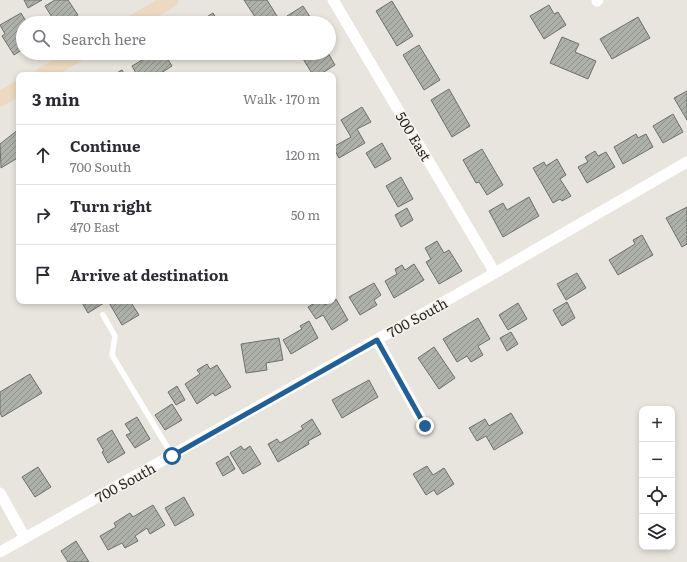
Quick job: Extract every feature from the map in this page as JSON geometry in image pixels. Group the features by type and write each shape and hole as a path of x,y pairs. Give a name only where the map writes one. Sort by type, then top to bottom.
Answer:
{"street":[{"path":"144,16 171,0"},
{"name":"500 East","path":"334,0 495,273"},
{"path":"47,72 68,60"},
{"path":"0,99 16,90"},
{"name":"700 South","path":"0,553 495,273 687,162"},
{"path":"377,340 425,426"},
{"path":"0,493 25,538"},
{"path":"0,553 4,562"}],"lane":[{"path":"103,315 115,336 112,355 172,456"}],"building":[{"path":"24,0 42,0 28,8"},
{"path":"55,0 68,0 78,15 51,16 45,6"},
{"path":"244,0 267,0 277,16 254,16"},
{"path":"392,1 413,36 397,46 376,11"},
{"path":"549,5 554,14 558,12 566,25 544,39 530,16"},
{"path":"303,6 309,16 287,16"},
{"path":"21,13 23,16 16,16 16,54 14,55 2,36 5,34 0,25"},
{"path":"638,17 650,38 612,59 600,39"},
{"path":"562,37 579,44 575,52 596,61 588,79 550,63"},
{"path":"419,45 440,80 424,90 403,55"},
{"path":"142,60 168,60 172,66 163,72 135,72 132,66"},
{"path":"304,60 332,60 335,65 324,72 311,72"},
{"path":"449,89 470,126 452,137 431,100"},
{"path":"687,91 687,120 674,98"},
{"path":"362,107 371,122 357,129 365,143 339,158 336,152 336,145 351,137 341,120"},
{"path":"673,114 683,132 663,143 653,126"},
{"path":"16,131 16,159 1,168 0,144"},
{"path":"636,134 638,138 646,134 653,147 623,164 614,147"},
{"path":"382,143 391,159 375,168 366,153"},
{"path":"482,149 503,185 487,195 479,182 476,183 463,160"},
{"path":"595,151 598,156 606,152 615,167 587,183 578,167 588,162 585,157"},
{"path":"557,159 566,175 560,179 571,196 562,201 560,199 553,203 533,168 544,162 546,166"},
{"path":"401,177 413,199 398,207 386,186"},
{"path":"529,197 539,216 503,237 489,211 503,203 507,210"},
{"path":"687,207 687,244 682,247 666,218"},
{"path":"407,208 413,220 401,227 395,215"},
{"path":"642,235 653,255 618,275 609,260 635,244 633,240"},
{"path":"437,241 444,253 449,250 462,271 439,284 426,262 431,259 425,248"},
{"path":"414,264 424,280 394,298 385,281 397,274 395,269 402,265 405,270"},
{"path":"577,273 586,288 566,300 557,284"},
{"path":"374,283 381,295 374,300 377,305 360,315 349,297"},
{"path":"336,299 348,320 332,330 323,315 316,319 308,307 313,304 336,304"},
{"path":"567,302 575,318 562,326 553,310"},
{"path":"518,303 527,319 508,330 499,315"},
{"path":"83,304 102,304 88,313"},
{"path":"110,304 132,304 139,315 122,325"},
{"path":"478,318 490,339 478,346 483,355 471,362 467,356 457,362 443,339"},
{"path":"309,321 318,338 291,354 283,340 302,329 300,326"},
{"path":"511,332 518,344 507,351 500,338"},
{"path":"279,338 283,360 266,363 267,370 246,373 241,344"},
{"path":"434,347 455,378 439,389 418,358"},
{"path":"207,364 210,369 217,365 231,387 215,396 213,393 197,404 185,384 200,374 197,370"},
{"path":"30,374 42,393 2,417 0,413 0,392"},
{"path":"369,380 378,397 342,418 332,400"},
{"path":"177,386 185,400 176,405 168,392"},
{"path":"172,404 182,420 165,430 155,415"},
{"path":"511,413 523,433 494,450 486,436 477,441 469,428 485,419 489,426"},
{"path":"137,417 150,439 135,448 126,435 131,433 125,424"},
{"path":"312,419 321,434 308,441 309,444 278,462 268,444 277,439 280,443 303,429 301,426"},
{"path":"112,430 125,453 108,463 102,452 104,451 97,439"},
{"path":"241,446 244,450 250,446 261,464 243,474 230,453"},
{"path":"228,456 235,469 223,476 216,463"},
{"path":"427,466 433,475 444,468 454,484 437,495 434,490 426,495 413,474"},
{"path":"38,467 51,487 35,497 22,477"},
{"path":"184,497 194,515 175,526 165,508"},
{"path":"153,505 165,525 150,534 147,528 135,536 138,541 125,548 122,543 108,550 100,536 116,527 114,523 130,513 133,517"},
{"path":"76,541 89,562 68,562 61,551"}],"route":[{"path":"172,456 377,340 425,426"}]}
